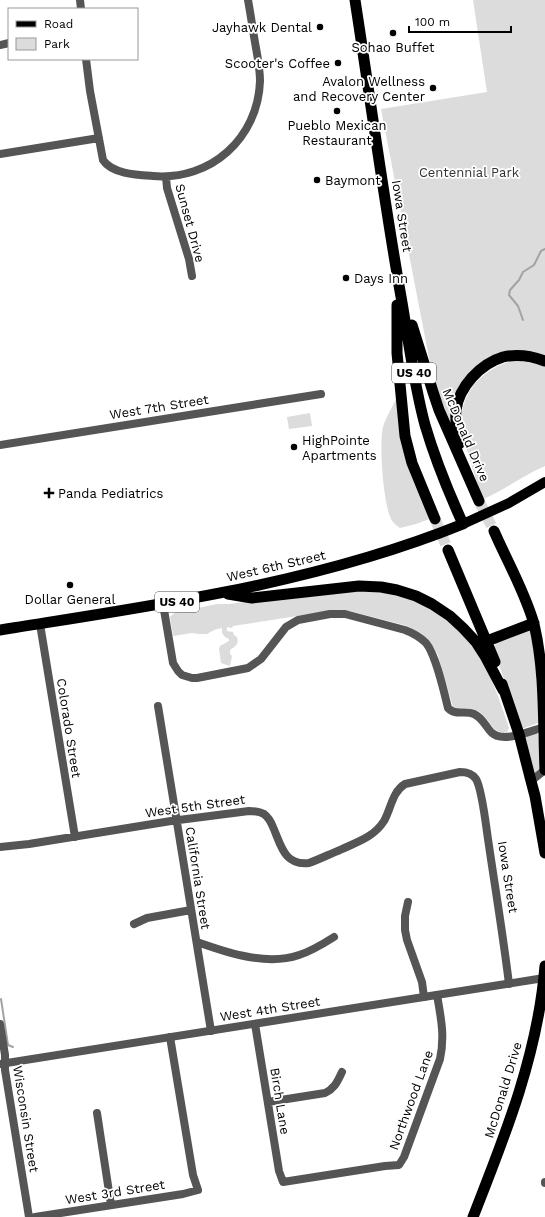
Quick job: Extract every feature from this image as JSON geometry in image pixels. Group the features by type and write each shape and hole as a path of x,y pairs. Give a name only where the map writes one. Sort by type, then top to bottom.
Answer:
{"highway":[{"name":"Iowa Street","path":"355,0 397,274 417,389 425,425 444,481 463,524"},
{"name":"McDonald Drive","path":"397,274 432,392 479,501"},
{"path":"397,274 397,353 405,436 412,463 435,519"},
{"path":"464,466 456,431 456,410 463,390 470,380 486,366 502,358 522,356 533,357 545,361"},
{"name":"West 6th Street","path":"0,630 163,604 221,593 300,575 358,560 416,542 463,524"},
{"path":"494,531 534,623 542,670 545,770"},
{"path":"448,550 496,666 519,734 532,781 545,853"},
{"path":"221,593 252,598 359,586 392,589 416,596 444,612 463,628 476,642 503,690"},
{"path":"486,641 534,623"},
{"name":"McDonald Drive","path":"473,1217 508,1125 523,1079 538,1021 545,966"}],"main road":[{"name":"West 6th Street","path":"463,524 509,503 545,482"}],"street":[{"path":"166,177 198,170 215,162 232,148 245,131 255,111 259,93 260,72 248,0"},
{"name":"Sunset Drive","path":"86,60 90,91 103,160 114,170 141,175 166,177 167,188 189,259 192,276"},
{"path":"0,154 99,138"},
{"name":"West 7th Street","path":"0,445 321,394"},
{"path":"163,604 173,663 178,671 187,677 197,678 248,668 261,659 286,627 292,623 298,620 326,615 345,614 405,630 426,643 433,654 448,708 452,712 472,713 481,719 489,730 498,736 506,737 544,726"},
{"name":"Colorado Street","path":"40,624 74,837"},
{"name":"California Street","path":"158,706 211,1031"},
{"path":"532,781 545,770"},
{"name":"West 5th Street","path":"0,847 74,837 177,820 249,811 264,814 270,821 286,856 295,862 303,864 309,863 362,840 375,832 380,827 387,815 399,788 405,784 460,772 466,772 473,776"},
{"name":"Iowa Street","path":"473,776 478,784 486,824 509,984"},
{"path":"408,902 405,916 405,930 407,940 422,982 424,997"},
{"path":"134,924 147,918 191,910"},
{"path":"197,942 224,952 242,956 282,959 309,951 334,937"},
{"name":"West 4th Street","path":"2,1064 544,978"},
{"name":"Northwood Lane","path":"283,1182 399,1165 404,1157 443,1047 443,1034 438,995"},
{"name":"Wisconsin Street","path":"0,1024 5,1055 2,1064 6,1075 29,1217"},
{"name":"Birch Lane","path":"255,1024 279,1171 283,1182"},
{"name":"West 3rd Street","path":"35,1217 183,1194 198,1190 193,1175 170,1037"},
{"path":"268,1102 324,1093 331,1090 342,1072"},
{"path":"97,1113 112,1205"}],"green space":[{"name":"Centennial Park","path":"473,0 545,0 545,357 531,353 478,367 452,426 433,377 381,109 487,92"},
{"path":"512,361 522,361 545,366 545,466 483,499 462,434 461,419 463,407 467,397 480,378 500,365"},
{"path":"396,399 432,518 400,528 392,521 388,511 384,487 381,447 383,427"},
{"path":"310,413 312,426 289,429 287,417"},
{"path":"366,591 393,594 416,602 439,614 468,639 481,658 499,697 509,728 507,732 504,733 496,730 478,711 453,707 438,655 428,640 404,625 350,611 329,611 233,626 232,628 227,627 227,631 233,632 238,639 236,645 230,650 230,654 232,656 230,666 221,663 220,646 229,641 229,639 222,633 222,628 207,634 192,633 173,636 170,617 174,613 217,604 229,604 315,593"},
{"path":"527,630 530,631 533,642 540,719 538,723 522,728 493,649 496,643"},
{"path":"536,733 538,734 542,768 534,774 525,737"}],"waterway":[{"path":"523,320 518,306 509,295 510,290 519,280 523,272 534,265 541,251 545,249"},
{"path":"1,999 8,1045 13,1047"}],"tunnel":[{"path":"479,501 494,531"},
{"path":"435,519 448,550"}],"place":[{"name":"Jayhawk Dental","path":"320,27"},
{"name":"Sohao Buffet","path":"393,33"},
{"name":"Scooter's Coffee","path":"338,63"},
{"name":"Avalon Wellness and Recovery Center","path":"433,88"},
{"name":"Pueblo Mexican Restaurant","path":"337,111"},
{"name":"Baymont","path":"317,180"},
{"name":"Days Inn","path":"346,278"},
{"name":"HighPointe Apartments","path":"294,447"},
{"name":"Panda Pediatrics","path":"49,493"},
{"name":"Dollar General","path":"70,585"}]}
